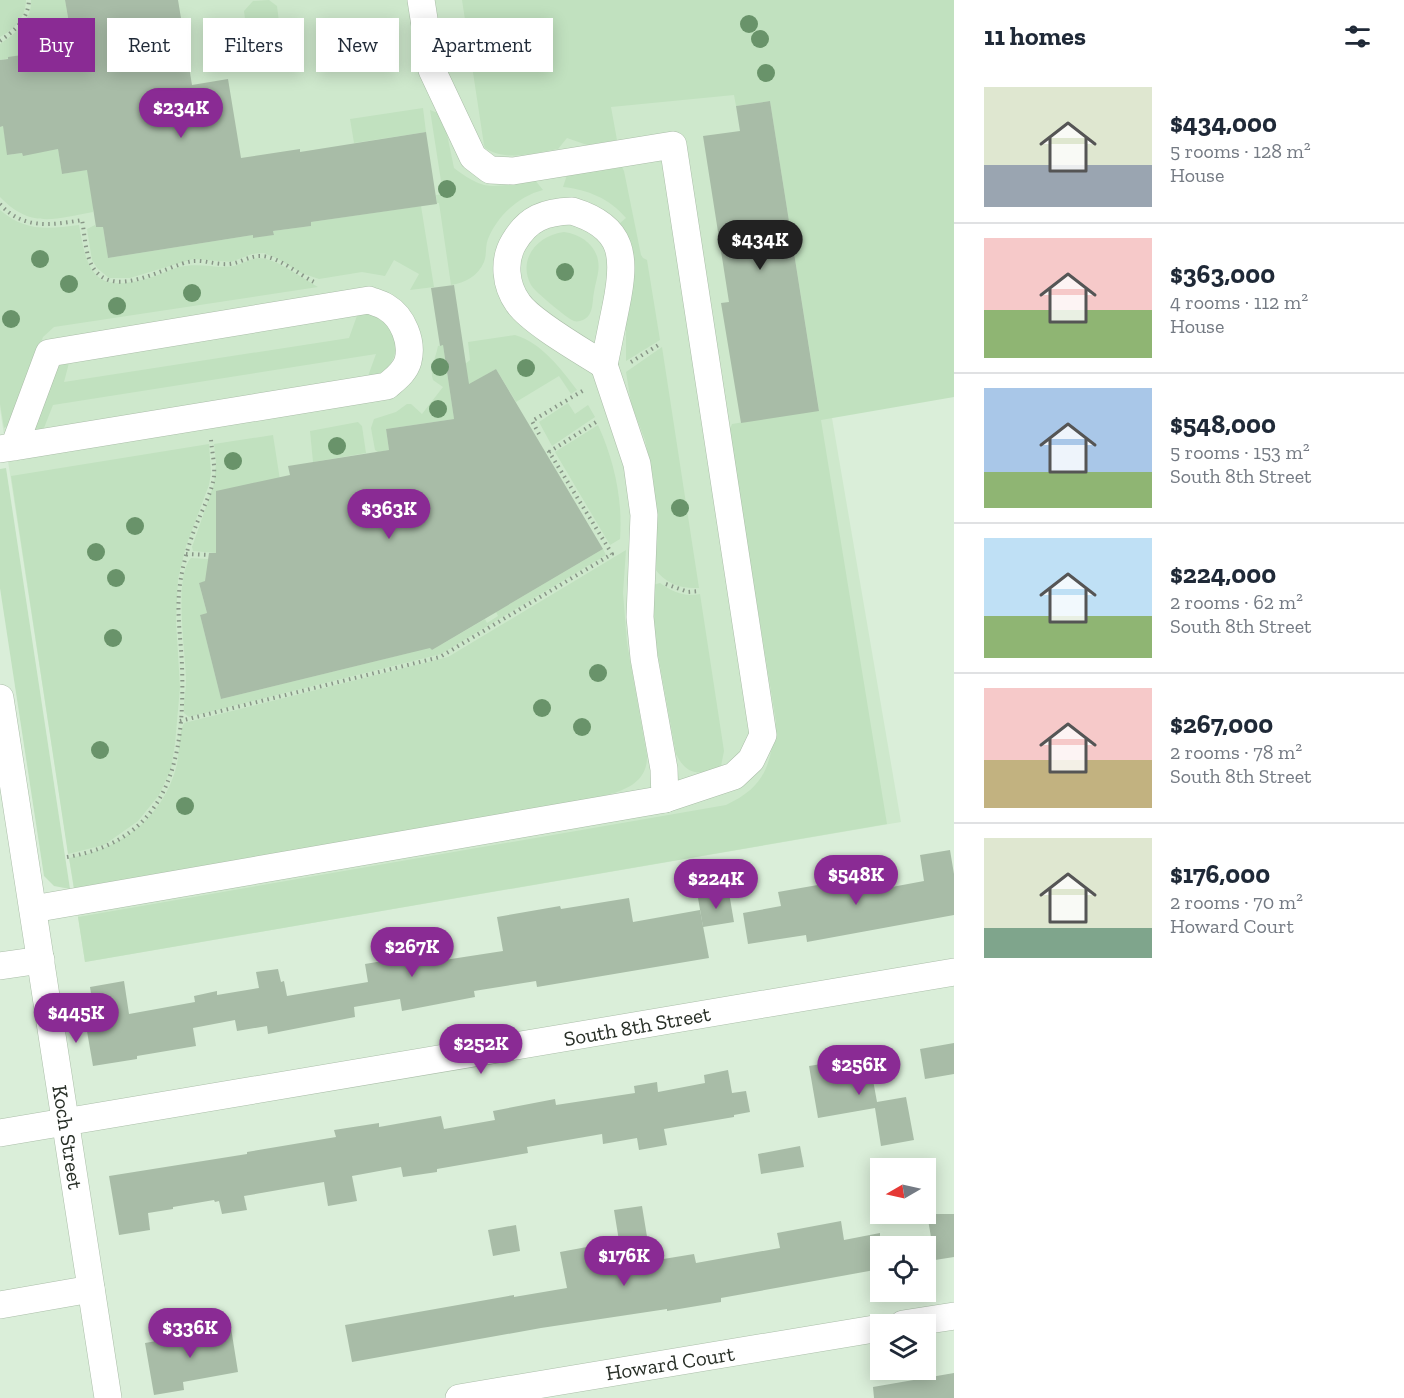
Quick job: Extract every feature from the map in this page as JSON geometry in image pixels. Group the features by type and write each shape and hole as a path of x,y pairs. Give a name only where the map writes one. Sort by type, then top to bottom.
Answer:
{"street":[{"path":"33,909 665,799 734,776 751,760 763,735 673,145 513,171 490,170 473,157 432,70 421,0"},
{"path":"614,365 532,317 518,303 509,286 507,267 510,248 520,231 535,219 553,212 572,211 590,217 605,228 616,243 622,261 614,365 638,464 644,515 641,627 644,658 664,770 665,799"},
{"path":"369,300 387,308 400,319 408,339 408,361 401,375 387,386 7,448 49,353 369,300"},
{"name":"Koch Street","path":"0,698 7,788 33,909 108,1398"},
{"path":"0,966 41,960"},
{"name":"South 8th Street","path":"0,1133 954,972"},
{"path":"0,1305 91,1289"},
{"path":"936,1319 954,1316"},
{"name":"Howard Court","path":"459,1398 870,1330"}],"path":[{"path":"0,41 22,22 27,13 29,0"},
{"path":"0,204 20,220 35,225 82,220 88,259 94,270 104,278 116,281 142,278 192,261 231,264 261,256 270,258 317,283"},
{"path":"614,365 660,344"},
{"path":"539,434 532,421 584,390"},
{"path":"180,721 440,657 612,554 548,451 601,418"},
{"path":"67,857 95,851 126,835 151,812 174,767 182,682 178,605 186,554 212,484 211,440"},
{"path":"186,554 209,555"},
{"path":"659,580 688,592 700,591"}],"shaded area":[{"path":"0,0 464,0 541,18 411,18 411,72 553,72 553,21 777,73 832,418 901,822 85,962 0,409"},
{"path":"0,0 26,0 18,23 0,37"},
{"path":"31,0 65,0 68,18 27,18"},
{"path":"269,0 277,6 278,18 245,18 244,11 253,1"},
{"path":"462,0 954,0 954,397 821,420 887,824 85,962 78,917 726,805 750,790 764,772 776,722 729,431 732,424 819,410 770,101 736,106 734,95 611,107 617,140 587,145 567,138 558,149 521,155 502,155 485,148 473,72 553,72 553,18 465,18"},
{"path":"17,31 18,57 0,60 0,44"},
{"path":"423,108 426,132 354,143 350,119"},
{"path":"430,110 438,113 446,129 454,168 475,182 484,185 501,186 535,180 543,190 517,202 503,215 488,239 485,259 481,267 466,281 451,285 436,195 443,194"},
{"path":"3,126 8,155 58,149 62,174 91,169 97,206 93,207 93,212 55,219 33,218 11,207 0,197 0,127"},
{"path":"622,167 624,171 641,255 647,260 660,340 626,361 626,323 635,268 634,259 619,224 626,218 598,196 563,187 567,175"},
{"path":"421,206 434,287 410,290 419,274 394,260 385,276 362,272 319,279 301,273 264,253 252,254 231,262 193,259 130,278 109,278 97,268 92,260 87,229 95,225 103,227 108,258 253,235 253,237 274,235 273,231 311,226 311,222"},
{"path":"0,210 19,222 37,227 79,225 90,267 97,276 105,281 131,282 179,267 234,266 260,258 282,265 318,287 54,327 43,337 9,425 4,428 0,404"},
{"path":"564,232 585,240 595,251 599,265 591,312 587,318 578,321 571,319 544,298 533,288 527,275 528,258 538,243"},
{"path":"358,313 373,315 384,322 392,331 396,342 395,353 390,364 381,373 367,379 376,354 53,405 44,428 31,431 54,369 70,359 64,382 349,338"},
{"path":"515,335 542,350 577,390 571,394 559,376 516,402 496,369 467,386 464,365 470,360 468,342"},
{"path":"443,345 454,419 386,429 389,450 378,452 375,450 371,428 374,419 396,412 407,404 411,404 422,414 443,387 433,380 432,372 438,346"},
{"path":"662,347 699,588 686,588 674,584 655,569 657,526 653,476 645,440 631,403 626,372"},
{"path":"568,403 575,414 588,405 595,417 552,446 539,422"},
{"path":"358,422 362,426 366,453 313,462 310,431"},
{"path":"598,425 609,452 619,495 620,539 610,545 555,452"},
{"path":"273,435 282,493 216,491 216,553 193,551 192,547 214,484 216,463 214,444"},
{"path":"209,444 211,473 209,485 186,546 178,579 176,621 180,687 171,769 159,795 138,821 104,845 68,854 11,476"},
{"path":"6,468 70,889 54,886 44,876 0,588 0,469"},
{"path":"603,549 606,555 441,654 189,717 184,713 186,681 182,598 183,581 191,558 208,559 211,580 199,583 207,613 200,615 221,699 413,652 428,643 432,650 485,619 487,623 498,616 496,612"},
{"path":"626,550 623,593 627,643 647,756 645,769 631,786 594,798 74,888 69,858 105,848 121,839 149,817 160,802 176,768 184,723 448,657"},
{"path":"660,583 679,593 700,594 724,751 721,766 707,771 690,770 676,754 654,633 653,585"}],"building":[{"path":"65,0 178,0 181,18 107,18 107,72 190,72 192,85 228,79 241,158 300,149 300,152 426,132 437,204 311,222 311,226 273,231 274,235 253,238 253,235 108,258 103,227 96,227 87,170 62,174 58,149 23,156 22,153 7,155 3,126 0,127 0,60 18,56 18,72 95,72 95,18 68,18"},
{"path":"770,101 819,411 741,423 721,303 729,302 703,136 740,131 736,106"},
{"path":"454,285 469,384 496,369 603,549 432,650 430,648 221,699 200,615 207,613 199,583 205,581 209,553 216,553 216,491 290,475 288,466 389,450 386,429 454,419 443,345 440,346 431,288"},
{"path":"950,850 954,874 954,915 807,942 806,935 748,944 743,913 781,906 778,892 863,877 865,892 924,881 920,855"},
{"path":"729,893 734,922 703,927 698,898"},
{"path":"629,898 633,922 700,910 709,958 537,987 536,981 474,991 475,997 402,1011 400,999 354,1007 355,1017 268,1034 267,1026 237,1031 235,1020 193,1028 196,1046 93,1066 83,1008 93,1006 90,987 124,981 129,1014 195,1002 194,996 217,991 217,995 259,988 256,972 278,969 281,982 284,981 287,996 368,982 365,964 424,954 425,963 503,951 497,917 560,906 561,909"},
{"path":"954,1043 954,1074 925,1079 920,1049"},
{"path":"867,1047 877,1102 906,1097 914,1140 881,1146 875,1108 818,1118 809,1066 846,1060 845,1051"},
{"path":"728,1070 732,1093 746,1091 750,1112 734,1115 734,1117 664,1129 667,1145 639,1150 637,1138 603,1144 602,1134 527,1147 528,1153 437,1169 437,1172 403,1177 401,1167 352,1176 357,1201 328,1206 324,1182 244,1196 247,1210 222,1214 219,1201 214,1200 148,1213 150,1230 119,1235 109,1176 336,1137 334,1130 379,1123 379,1127 441,1116 444,1129 495,1120 493,1111 555,1099 556,1105 635,1093 634,1086 657,1082 658,1092 705,1083 704,1075"},
{"path":"800,1146 804,1167 761,1174 758,1154"},
{"path":"642,1206 651,1261 694,1254 696,1263 780,1248 777,1233 841,1221 844,1240 880,1233 880,1236 870,1236 870,1271 721,1298 721,1302 541,1328 352,1362 345,1325 514,1295 514,1297 567,1288 560,1252 619,1241 614,1210"},
{"path":"936,1214 954,1214 954,1257 936,1260 936,1236 931,1236 929,1224 936,1224"},
{"path":"516,1225 520,1251 493,1256 488,1230"},
{"path":"231,1328 238,1372 183,1382 184,1390 154,1395 145,1343"},
{"path":"954,1373 954,1398 874,1398 873,1387 914,1380 936,1380 936,1376"}]}
